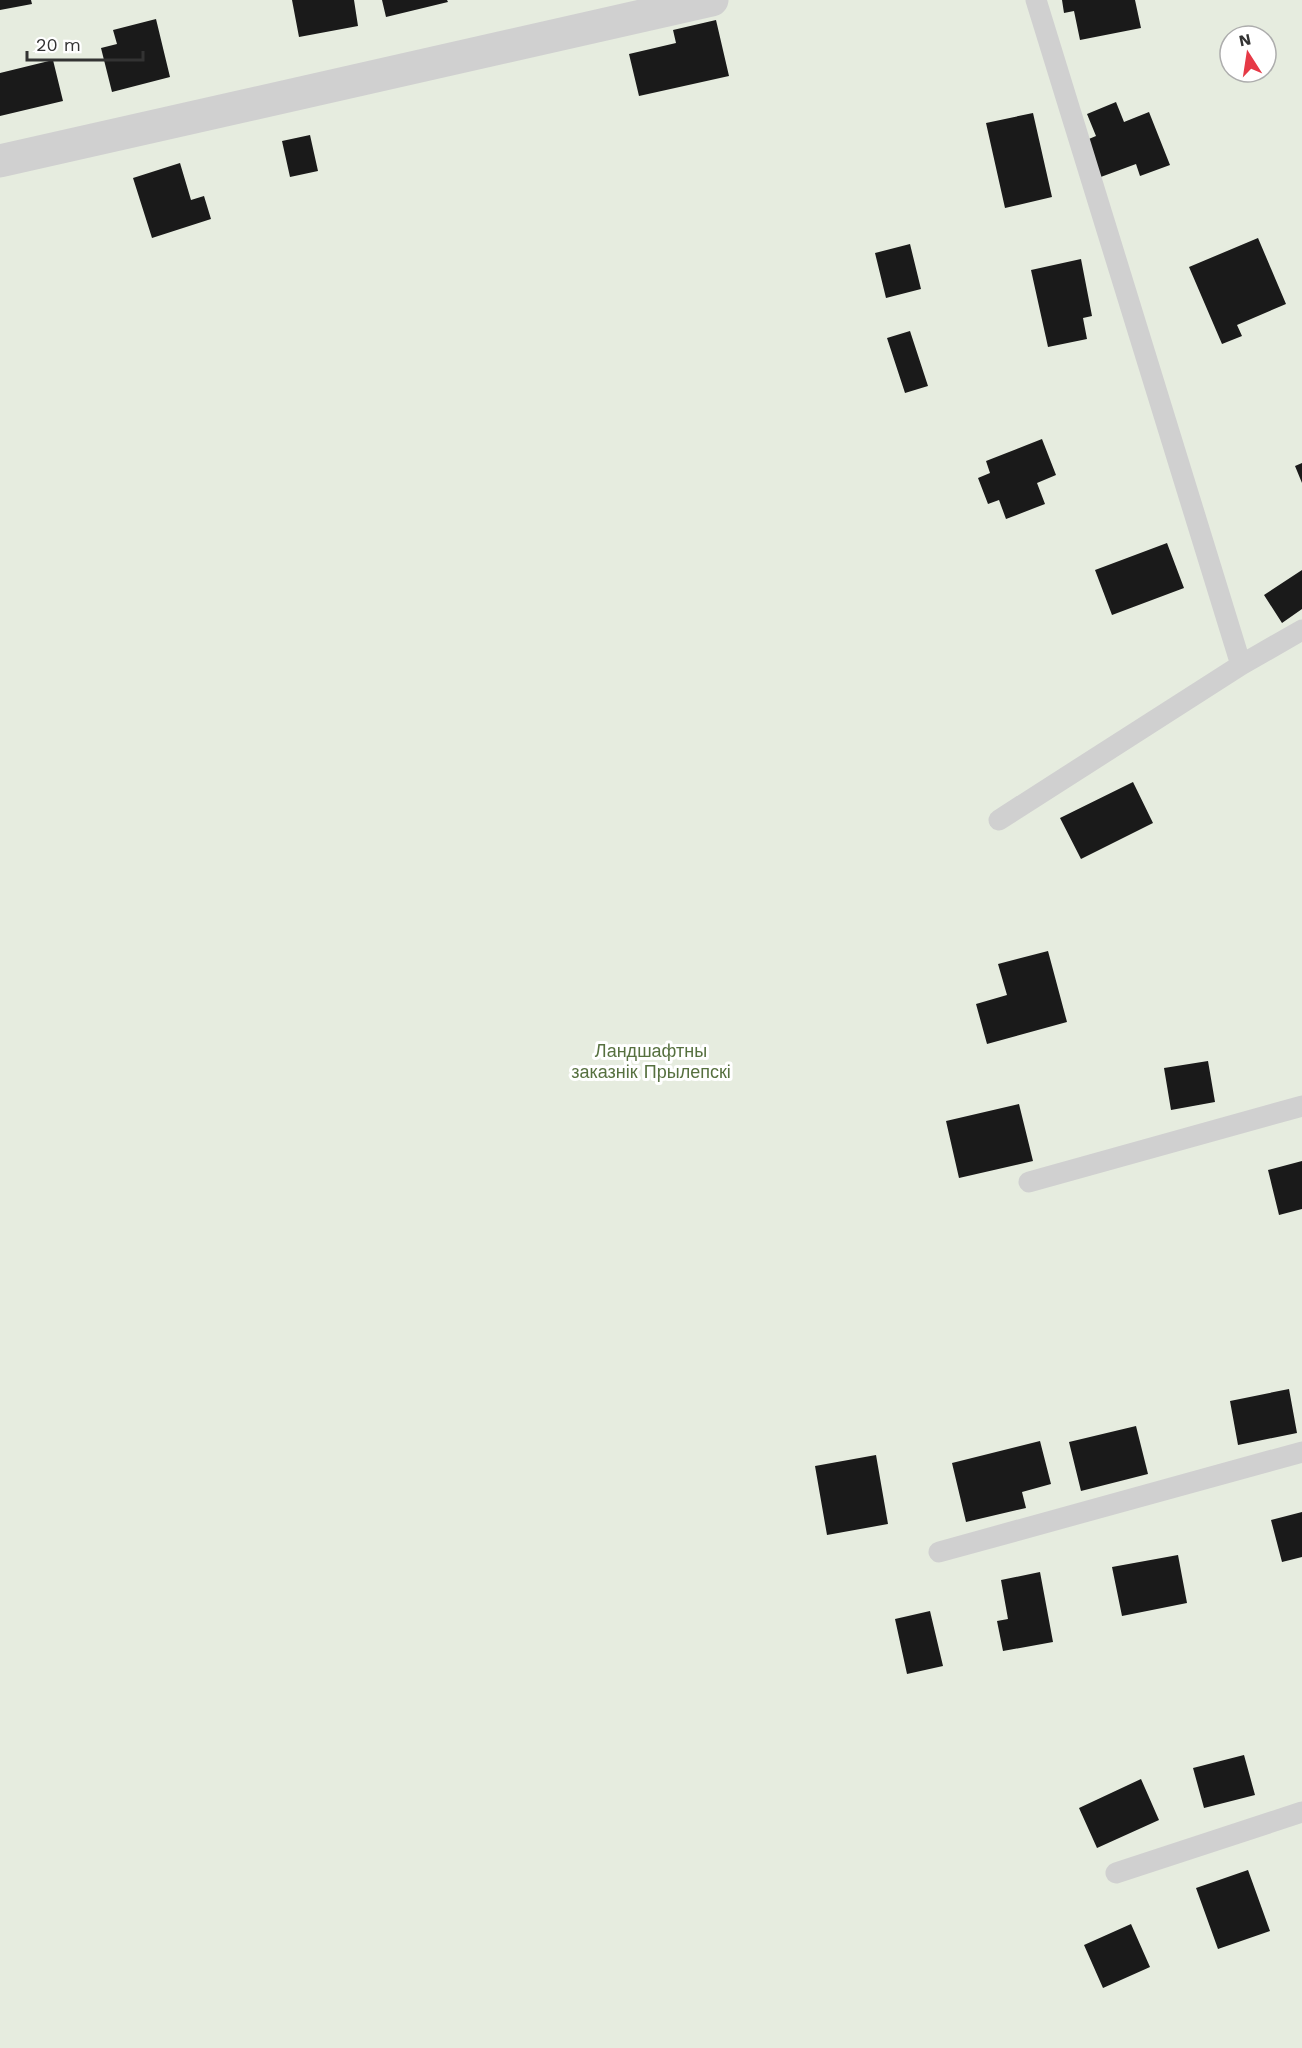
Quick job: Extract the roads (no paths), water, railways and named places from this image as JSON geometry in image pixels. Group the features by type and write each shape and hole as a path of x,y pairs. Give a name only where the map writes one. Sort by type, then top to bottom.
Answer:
{"street":[{"path":"0,161 712,0"}],"lane":[{"path":"1036,0 1241,665"},
{"path":"999,820 1241,665 1302,630"},
{"path":"1029,1182 1302,1106"},
{"path":"939,1552 1302,1452"},
{"path":"1116,1873 1302,1812"}],"park label":[{"name":"Ландшафтны заказнік Прылепскі","path":"651,1060"}]}
